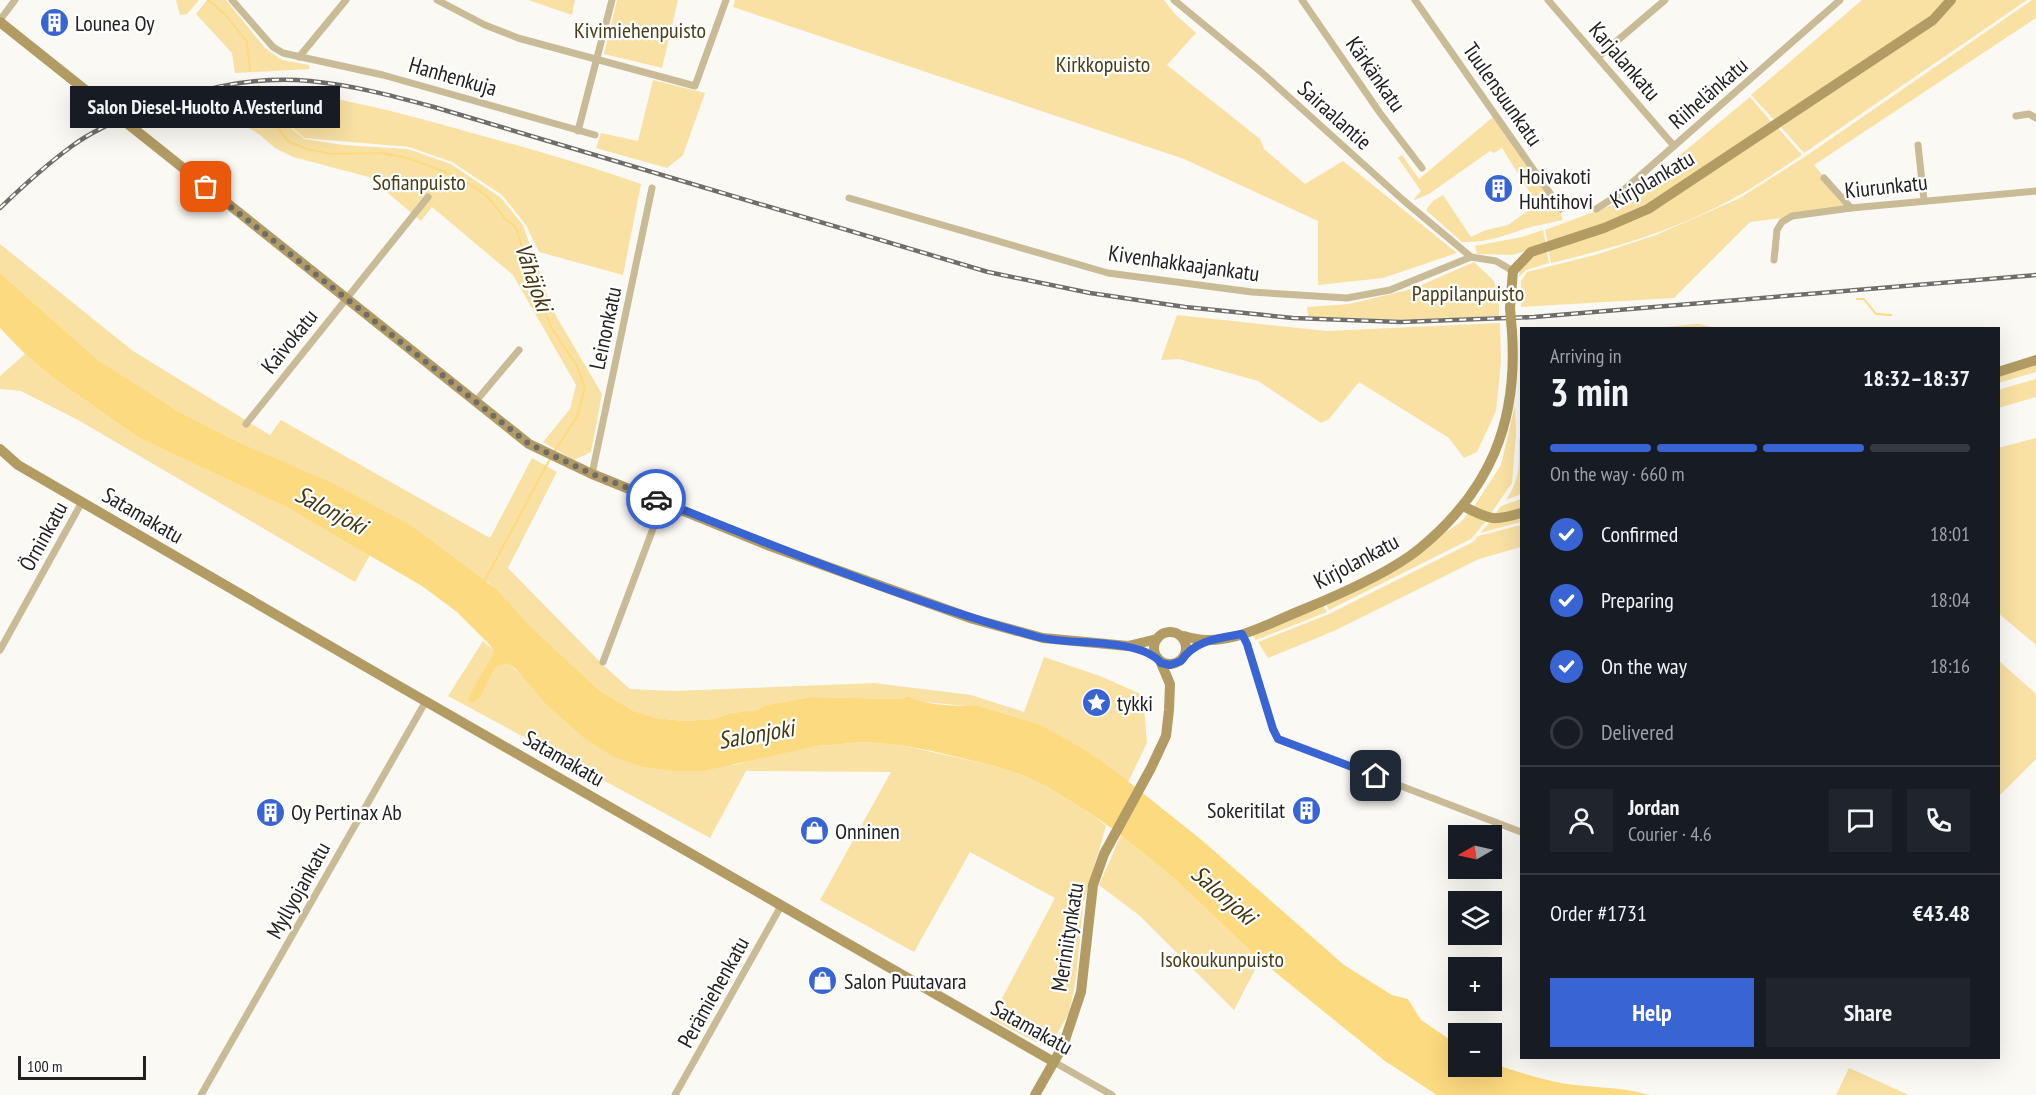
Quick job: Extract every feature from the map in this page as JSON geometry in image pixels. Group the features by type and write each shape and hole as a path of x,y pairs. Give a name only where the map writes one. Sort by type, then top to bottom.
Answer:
{"street":[{"path":"15,0 0,21 123,122 529,444 592,474 770,546 973,619 1043,638 1128,646 1170,665 1183,657 1187,644 1184,636 1178,632 1171,632 1156,639 1128,646"},
{"name":"Hanhenkuja","path":"232,0 273,47 282,53 383,75 595,135"},
{"path":"299,57 346,0"},
{"path":"437,0 485,25 518,38 695,86 726,0"},
{"path":"579,131 612,0"},
{"name":"Sairaalantie","path":"1174,0 1260,71 1403,200 1471,257"},
{"name":"Kärkänkatu","path":"1302,0 1380,113 1422,168"},
{"name":"Tuulensuunkatu","path":"1414,0 1561,209"},
{"name":"Karjalankatu","path":"1548,0 1674,147"},
{"path":"1598,57 1665,0"},
{"name":"Riihelänkatu","path":"1596,209 1618,195 1840,0"},
{"name":"Kirjolankatu","path":"1184,636 1207,640 1242,634 1323,602 1418,550 1463,506 1491,461 1504,429 1508,413 1512,332 1510,308 1514,271 1530,252 1604,228 1648,209 1933,21 1951,0"},
{"path":"2016,116 2029,114 2036,118"},
{"path":"1918,144 1924,200"},
{"path":"1824,178 1851,208"},
{"name":"Leinonkatu","path":"592,474 652,188"},
{"name":"Kiurunkatu","path":"1774,260 1777,230 1792,216 1924,200 2036,191"},
{"name":"Kaivokatu","path":"246,424 428,197"},
{"name":"Kivenhakkaajankatu","path":"849,198 1108,273 1252,292 1347,298 1389,290 1471,257"},
{"path":"1471,257 1496,261 1514,271"},
{"path":"476,401 519,350"},
{"path":"2000,371 2036,360"},
{"name":"Satamakatu","path":"0,449 18,465 1112,1095"},
{"name":"Örninkatu","path":"0,650 82,502"},
{"path":"603,662 663,502"},
{"path":"1463,506 1490,519 1500,519 1520,513"},
{"path":"1242,634 1278,739 1520,832"},
{"path":"1156,639 1153,646 1158,659"},
{"name":"Kirjolankatu","path":"1183,657 1207,640"},
{"name":"Meriniitynkatu","path":"1035,1095 1063,1046 1081,992 1093,885 1104,854 1166,736 1170,684 1183,657"},
{"name":"Meriniitynkatu","path":"1158,659 1170,684"},
{"name":"Myllyojankatu","path":"201,1095 426,701"},
{"name":"Perämiehenkatu","path":"675,1095 782,906"}],"green space":[{"path":"176,0 199,0 187,14 180,15"},
{"path":"207,0 226,0 265,48 282,60 309,65 310,69 235,73 232,53 196,14"},
{"path":"528,0 575,0 572,15"},
{"name":"Kivimiehenpuisto","path":"617,0 678,0 662,68 604,54"},
{"name":"Kirkkopuisto","path":"735,0 1164,0 1175,14 1196,33 1167,65 1260,139 1264,149 1305,184 1343,161 1457,253 1383,278 1318,285 1318,221 1184,159 733,7"},
{"path":"1862,0 1950,0 1932,19 1777,123 1751,95"},
{"path":"1954,0 2027,0 1804,153 1780,126"},
{"path":"2032,0 2036,0 2036,18 1814,165 1852,209 1750,222 1674,298 1521,307 1521,281 1527,272 1595,255 1656,235 1738,199 1806,156"},
{"path":"653,80 705,93 683,155 667,168 596,148 601,133 638,141"},
{"name":"Sofianpuisto","path":"260,85 278,117 304,139 343,145 408,149 451,164 501,198 523,225 552,309 602,394 591,452 574,460 543,442 570,409 576,385 513,275 432,207 421,221 369,177 293,157 275,148 260,135 224,113 206,96"},
{"path":"263,87 339,99 415,117 553,156 641,184 623,275 539,252 526,225 502,195 452,162 409,147 304,138 279,116"},
{"path":"1750,97 1774,125 1647,208 1548,244 1545,230 1626,200"},
{"path":"1493,117 1560,211 1563,220 1494,238 1462,242 1426,210 1433,201 1443,195 1471,237 1486,230 1508,225 1537,204 1502,148 1494,153 1490,151 1429,194 1415,200 1421,191 1398,158 1402,155 1419,179"},
{"path":"1777,127 1802,155 1753,187 1692,219 1669,228 1623,244 1551,263 1548,246 1607,229"},
{"path":"1543,230 1546,245 1512,255 1477,254 1475,246 1522,237"},
{"path":"0,244 133,351 270,435 281,420 490,538 532,458 557,472 508,568 603,665 630,689 674,691 874,683 971,695 1024,712 1044,657 1100,676 1143,695 1147,743 1128,782 1081,747 1039,724 976,705 915,701 908,696 900,699 811,697 766,705 757,710 731,713 713,719 683,721 657,718 634,711 600,691 529,625 489,583 242,444 176,410 99,361 0,273"},
{"path":"1546,248 1549,263 1526,270 1519,277 1524,262"},
{"name":"Pappilanpuisto","path":"1474,262 1494,281 1499,297 1499,316 1416,320 1308,317 1307,307 1349,304 1412,289"},
{"path":"1177,315 1327,331 1500,323 1501,362 1496,411 1477,452 1464,458 1449,438 1359,382 1329,419 1321,423 1258,381 1179,359 1161,360"},
{"path":"1698,324 1712,327 1664,327"},
{"path":"25,354 52,377 139,438 288,508 370,555 355,582 78,420 21,391 0,389 0,376"},
{"path":"2036,364 2036,372 2000,382 2000,374"},
{"path":"2036,379 2036,397 2000,407 2000,389"},
{"path":"1515,405 1516,434 1512,483 1489,516 1473,508 1501,465"},
{"path":"1519,438 1520,494 1506,500 1517,477"},
{"path":"2036,438 2036,645 2000,615 2000,447"},
{"path":"1520,499 1520,511 1492,518 1501,506"},
{"path":"1470,511 1488,519 1471,539 1329,610 1325,602 1402,561 1461,522"},
{"path":"1520,516 1520,522 1480,533 1491,521"},
{"path":"1520,525 1520,547 1479,559 1336,630 1268,658 1258,642 1329,614 1473,542 1478,536"},
{"path":"1322,603 1327,612 1256,640 1248,628"},
{"path":"483,641 527,680 734,765 773,754 817,746 865,742 900,745 991,765 1020,774 1046,786 1093,815 1106,826 1083,904 1076,979 1069,1013 1055,1038 1036,1042 991,1019 1055,898 970,852 914,952 820,900 891,772 746,771 710,838 448,696"},
{"path":"2000,662 2036,694 2036,759 2000,795"},
{"name":"Isokoukunpuisto","path":"1121,835 1176,880 1260,960 1234,1010 1140,916 1099,885"},
{"path":"1849,1068 1909,1095 1836,1095"}],"water":[{"name":"Salonjoki","path":"0,273 99,361 176,410 242,444 332,483 410,525 496,589 529,625 600,691 634,711 657,718 684,721 713,719 731,713 757,710 766,705 811,697 900,699 908,696 941,705 976,705 1039,724 1081,747 1119,774 1204,842 1344,965 1392,995 1408,999 1421,1020 1448,1038 1448,1077 1502,1077 1502,1066 1557,1082 1630,1090 1650,1095 1437,1095 1385,1061 1260,960 1176,880 1121,835 1046,786 1020,774 932,751 865,742 817,746 703,771 673,771 643,767 614,757 584,738 546,704 516,669 507,663 495,667 480,697 473,703 468,700 494,652 490,645 457,612 422,586 288,508 139,438 52,377 0,328"}],"waterway":[{"name":"Vähäjoki","path":"208,0 226,15 247,42 250,71"},
{"name":"Vähäjoki","path":"253,98 262,116 276,126 289,142 331,154 381,153 408,158 448,173 464,180 487,196 516,228 551,327 577,366 585,387 577,417 554,452"},
{"path":"1857,299 1864,299 1876,314 1891,315"},
{"name":"Vähäjoki","path":"484,582 551,457"}],"railway":[{"path":"0,208 72,146 117,121 197,92 264,80 287,80 341,85 434,107 988,272 1090,293 1185,307 1293,318 1401,322 1534,317 2036,275"}],"way so far":[{"path":"206,187 529,444 592,474 656,499"}],"place":[{"name":"Lounea Oy","path":"54,23"},
{"name":"Salon Diesel-Huolto A.Vesterlund","path":"206,187"},
{"name":"Hoivakoti Huhtihovi","path":"1498,189"},
{"name":"tykki","path":"1096,703"},
{"name":"Sokeritilat","path":"1306,810"},
{"name":"Oy Pertinax Ab","path":"270,812"},
{"name":"Onninen","path":"814,831"},
{"name":"Salon Puutavara","path":"823,981"}],"route":[{"path":"656,499 770,546 973,619 1043,638 1128,646 1155,655 1161,663 1170,665 1181,661 1185,653 1207,640 1242,634 1278,739 1376,776"}]}
